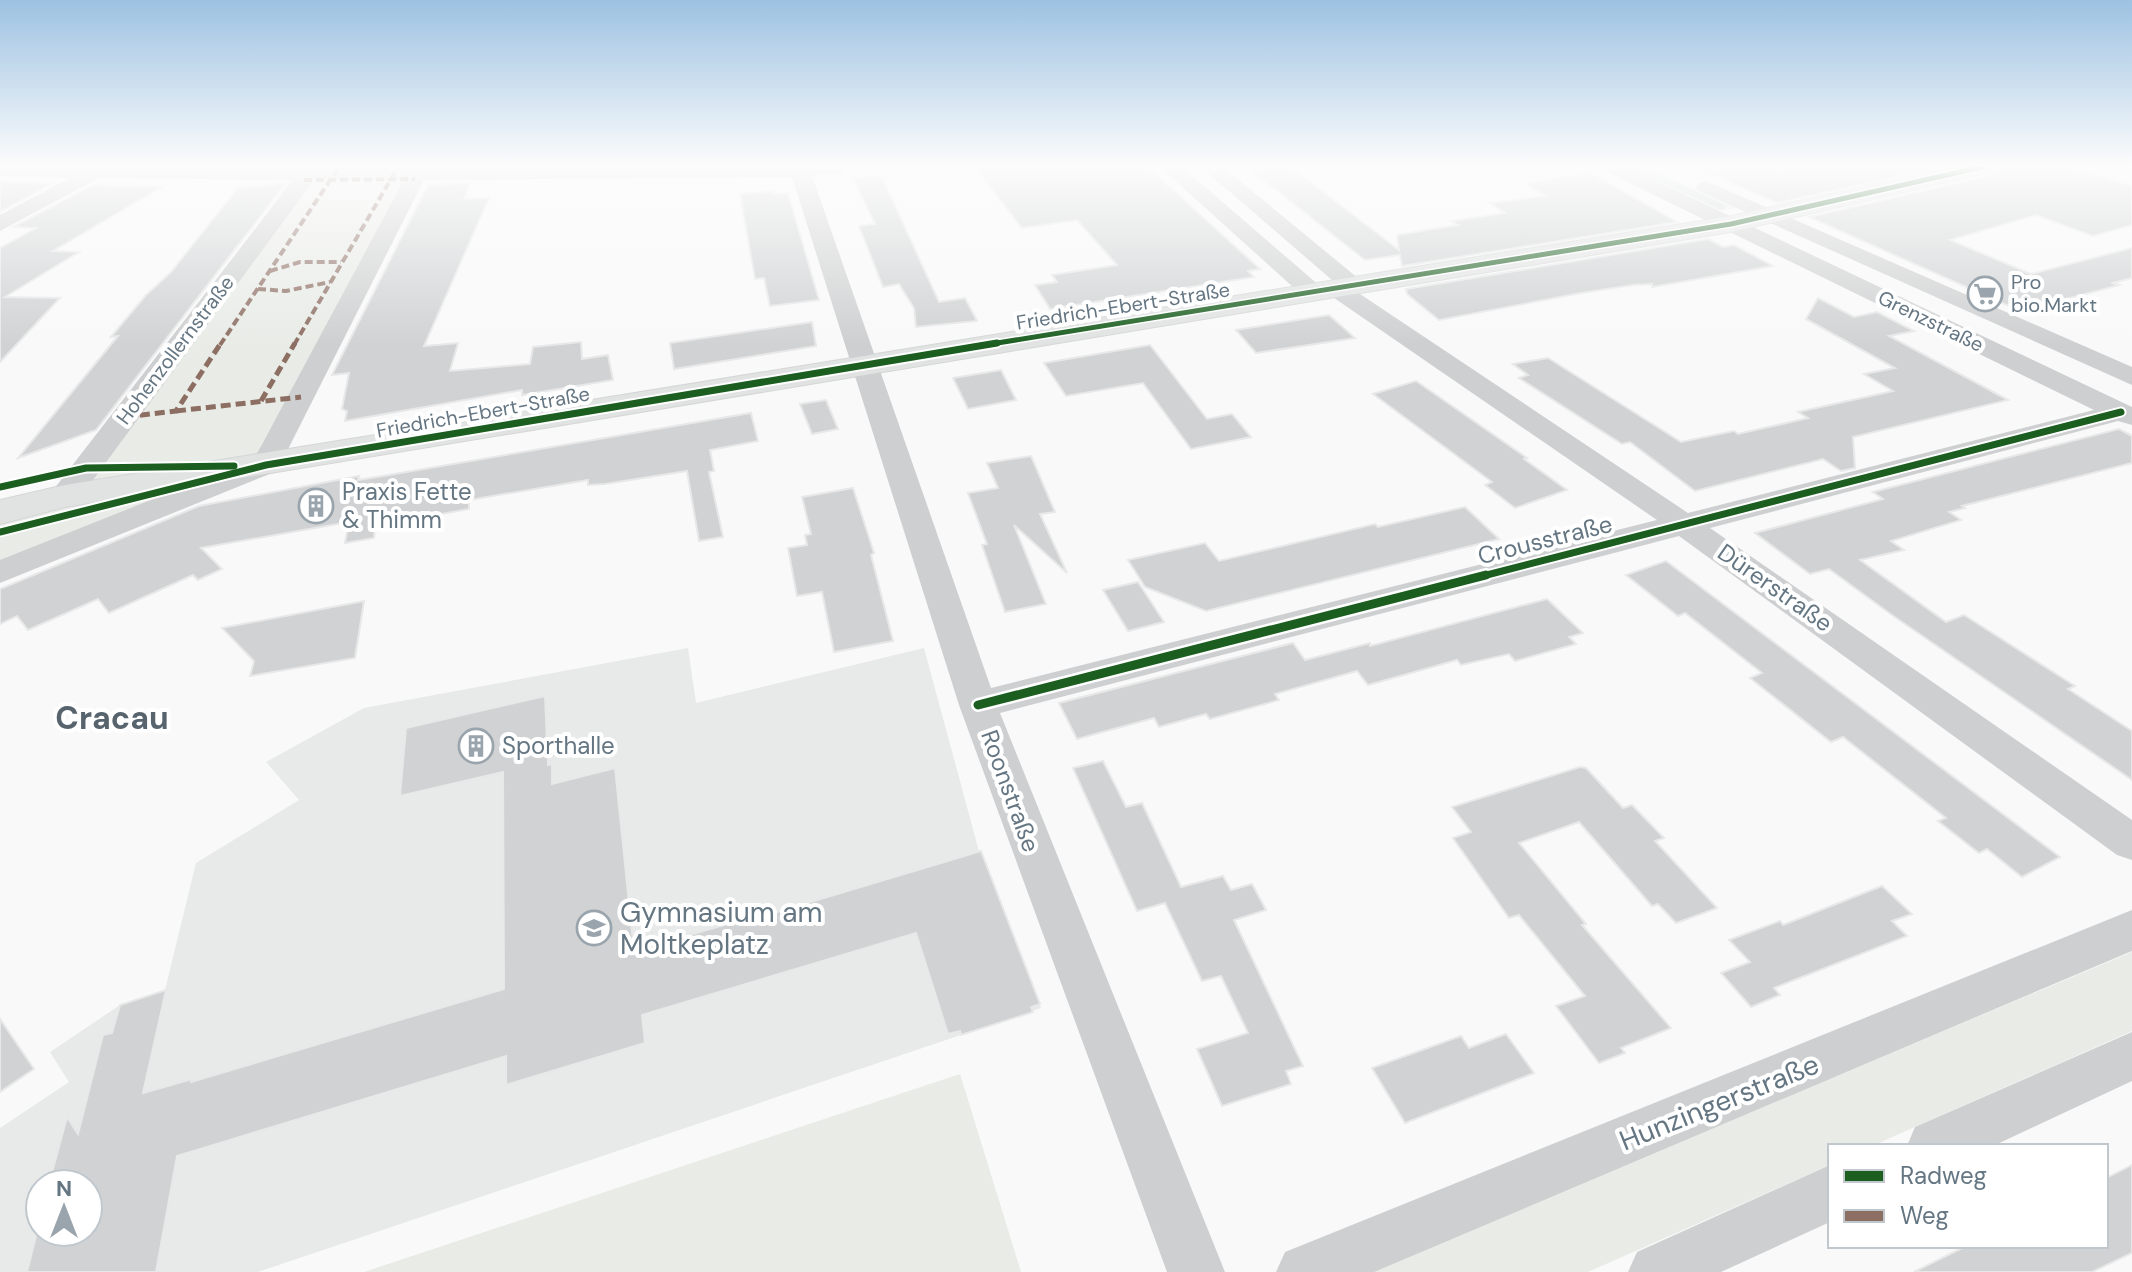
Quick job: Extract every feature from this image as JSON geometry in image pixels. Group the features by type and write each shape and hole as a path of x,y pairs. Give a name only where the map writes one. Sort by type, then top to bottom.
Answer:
{"street":[{"name":"Hohenzollernstraße","path":"65,496 268,226"},
{"path":"0,572 266,465 391,226"},
{"name":"Roonstraße","path":"818,226 978,705 1196,1272"},
{"name":"Dürerstraße","path":"1250,226 1332,287 1685,525 2132,843"},
{"name":"Dürerstraße","path":"1271,226 1332,287"},
{"name":"Friedrich-Ebert-Straße","path":"0,512 65,496 1716,226"},
{"name":"Grenzstraße","path":"1736,226 2127,415"},
{"name":"Grenzstraße","path":"1797,226 2132,377"},
{"name":"Crousstraße","path":"978,705 2127,415"},
{"name":"Hunzingerstraße","path":"1305,1272 2132,930"},
{"path":"1938,1144 2132,1056"},
{"path":"1657,1272 1828,1194"}],"shaded area":[{"path":"257,226 381,226 260,447 258,476 0,582 0,503 67,486"},
{"name":"Gymnasium am Moltkeplatz","path":"688,648 696,703 924,648 980,855 1041,1008 258,1272 0,1272 0,1128 69,1082 50,1052 117,1007 164,994 196,863 299,800 266,762 364,708"},
{"path":"2132,952 2132,1031 1877,1144 1828,1144 1828,1166 1588,1272 1369,1272"},
{"path":"960,1074 1021,1272 364,1272"}],"building":[{"path":"95,226 53,251 79,252 5,297 60,298 0,362 0,248 36,228 13,227"},
{"path":"207,226 253,226 96,430 18,458 118,336 111,337 146,295 171,272"},
{"path":"407,226 477,226 424,346 458,343 450,371 530,364 533,347 581,342 582,359 608,355 613,380 522,395 522,390 345,421 347,411 342,409 349,373 332,375"},
{"path":"746,226 798,226 819,300 770,306 764,278 755,279"},
{"path":"859,226 904,226 939,302 965,298 977,321 916,327 914,308 899,284 883,287"},
{"path":"1083,226 1213,226 1260,269 1248,271 1254,277 1050,309 1035,285 1057,282 1052,275 1117,265"},
{"path":"1322,226 1368,226 1399,250 1397,235 1450,226 1650,226 1402,266 1400,255 1365,260"},
{"path":"1830,226 1997,226 1950,240 2031,274 2132,248 2132,278 2113,283 2120,285 2020,311"},
{"path":"2067,226 2127,226 2093,236"},
{"path":"1708,239 1723,247 1734,245 1773,266 1652,287 1652,284 1633,285 1581,293 1439,320 1407,294 1406,289"},
{"path":"1818,298 1854,317 1877,312 1914,331 1889,336 2008,400 1853,437 1855,468 1841,471 1823,459 1695,491 1630,442 1622,444 1519,378 1528,375 1513,364 1548,358 1681,442 1734,431 1738,434 1808,418 1798,412 1893,391 1864,374 1895,368 1806,319"},
{"path":"1329,315 1355,338 1256,353 1236,330"},
{"path":"812,322 816,346 674,369 670,343"},
{"path":"1150,345 1207,419 1232,414 1251,437 1191,449 1143,383 1066,396 1044,363"},
{"path":"1001,370 1016,400 968,409 953,378"},
{"path":"1416,381 1527,458 1524,459 1567,490 1515,508 1485,485 1492,482 1373,394"},
{"path":"826,400 838,429 812,434 800,404"},
{"path":"751,413 758,441 710,450 714,471 709,472 723,537 699,541 687,471 605,484 588,485 588,480 469,500 469,509 375,526 374,538 345,543 349,522 201,548 222,569 198,580 193,575 109,613 98,599 28,630 17,616 0,624 0,589 199,506 359,476 358,480"},
{"path":"2119,429 2132,436 2132,463 1962,506 1965,508 1949,512 1961,520 1891,541 1904,550 1860,560 1946,622 1964,615 2075,686 2068,689 2132,731 2132,780 1829,569 1810,574 1755,533 1883,499 1873,492"},
{"path":"1031,456 1055,512 1040,514 1067,573 1014,525 1046,604 1005,612 982,545 987,544 968,493 998,488 987,463"},
{"path":"853,488 874,553 871,555 893,641 834,652 822,592 797,596 788,548 807,545 805,535 811,534 802,497"},
{"path":"1465,507 1499,539 1206,611 1145,587 1128,560 1205,543 1219,561 1375,524 1378,527"},
{"path":"1666,561 2060,857 2022,877 1987,849 1979,853 1938,821 1946,818 1843,737 1831,742 1750,678 1762,673 1685,613 1678,616 1626,575"},
{"path":"1138,582 1164,622 1128,631 1103,590"},
{"path":"1547,599 1583,633 1569,637 1576,644 1515,661 1509,654 1461,665 1457,660 1368,685 1357,671 1275,694 1279,700 1210,719 1206,714 1159,727 1154,718 1077,739 1059,703 1293,643 1305,660"},
{"path":"364,601 355,658 250,676 254,661 222,628"},
{"path":"545,696 548,765 552,764 552,784 615,768 634,951 981,851 1040,1004 1031,1007 1033,1012 961,1035 960,1031 948,1034 916,933 642,1015 645,1043 506,1085 506,1056 177,1156 156,1272 27,1272 33,1248 104,1248 104,1168 53,1168 67,1117 78,1134 103,1035 112,1033 120,1005 166,990 143,1093 192,1079 191,1082 504,989 503,772 400,796 406,728"},
{"path":"1103,761 1126,807 1142,803 1181,887 1223,876 1231,890 1252,884 1266,910 1234,920 1303,1066 1286,1071 1291,1084 1222,1106 1197,1049 1248,1033 1221,976 1202,981 1165,903 1137,911 1073,768"},
{"path":"1580,767 1586,768 1623,808 1632,805 1664,838 1655,841 1717,908 1676,923 1658,904 1652,906 1579,822 1519,843 1586,924 1582,925 1671,1028 1621,1048 1625,1053 1599,1063 1556,1006 1585,996 1519,915 1509,918 1453,838 1471,832 1452,807"},
{"path":"1882,886 1912,914 1892,921 1907,936 1774,988 1780,995 1751,1007 1721,973 1750,962 1729,940 1780,921 1783,925"},
{"path":"0,1019 34,1069 0,1092"},
{"path":"1506,1034 1534,1073 1405,1123 1372,1068 1461,1036 1469,1048"},
{"path":"2132,1165 2132,1253 2092,1272 1914,1272 1962,1248 2108,1248 2108,1177"}],"marked path":[{"path":"125,417 176,411 299,226"},
{"path":"261,401 363,226"},
{"path":"270,271 300,262 341,262"},
{"path":"258,289 286,291 330,282"},
{"path":"176,411 301,397"}],"cycle path":[{"path":"0,532 266,465 1351,284 1716,226"},
{"path":"978,705 2121,412"},
{"path":"0,487 86,468 234,466"}],"place":[{"name":"Pro bio.Markt","path":"1985,294"},
{"name":"Praxis Fette & Thimm","path":"316,506"},
{"name":"Sporthalle","path":"476,746"},
{"name":"Gymnasium am Moltkeplatz","path":"594,928"}],"district":[{"name":"Cracau","path":"112,718"}]}
